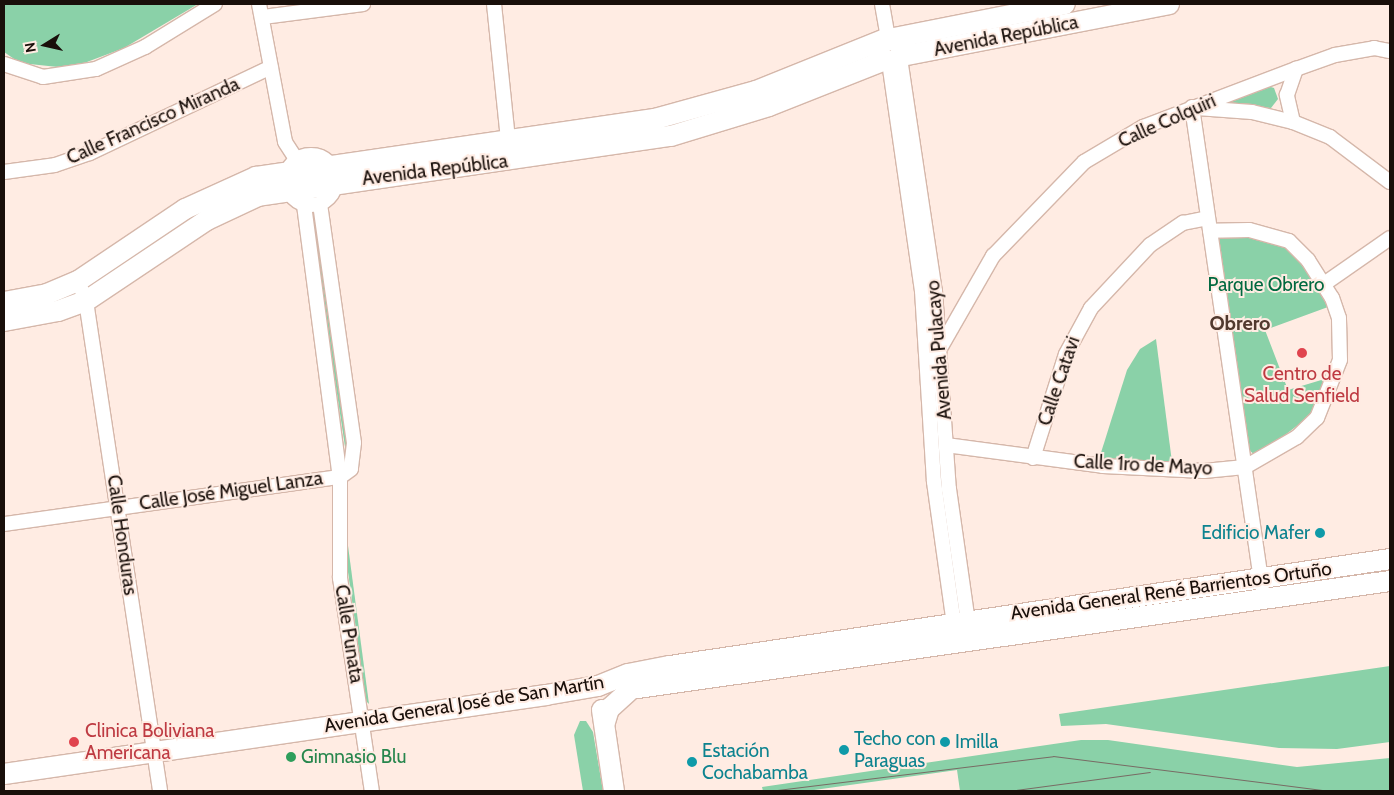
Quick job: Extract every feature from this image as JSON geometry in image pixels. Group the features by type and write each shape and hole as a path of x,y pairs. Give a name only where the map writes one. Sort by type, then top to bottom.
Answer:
{"main road":[{"name":"Avenida República","path":"334,174 508,140 654,120 694,110 891,51 1065,4"},
{"name":"Avenida República","path":"4,302 47,294 78,281 185,209 224,189 290,174 334,174 670,136 769,106 891,51 1169,4"},
{"name":"Avenida República","path":"4,321 58,311 86,301 207,220 258,196 290,174"},
{"name":"Avenida General René Barrientos Ortuño","path":"960,622 1390,559"},
{"name":"Avenida General René Barrientos Ortuño","path":"964,644 1390,581"},
{"name":"Avenida General José de San Martín","path":"4,774 598,686 628,674 960,622"},
{"name":"Avenida General José de San Martín","path":"605,722 609,709 631,688 964,644"},
{"path":"598,686 614,791"}],"street":[{"path":"4,64 43,77 96,69 145,47 215,4"},
{"path":"334,174 332,195 320,204 304,205 290,174 261,10 363,4"},
{"path":"494,4 508,140"},
{"path":"882,4 891,51"},
{"name":"Calle Colquiri","path":"942,345 963,303 993,256 1056,186 1113,143 1192,107 1335,56 1374,48 1390,51"},
{"name":"Avenida Pulacayo","path":"891,51 942,345 946,445 960,622"},
{"name":"Avenida Pulacayo","path":"891,51 922,291 934,482 964,644"},
{"name":"Calle Francisco Miranda","path":"4,172 55,165 90,153 271,67"},
{"path":"1293,122 1287,95 1296,69"},
{"path":"1264,600 1192,107 1252,112 1293,122 1330,137 1390,182"},
{"path":"320,204 354,443 351,468 340,477"},
{"name":"Calle Punata","path":"304,205 340,477 340,578 372,791"},
{"name":"Calle Catavi","path":"1033,458 1066,354 1091,308 1150,246 1183,223 1209,225"},
{"name":"Calle 1ro de Mayo","path":"946,445 1033,458 1167,470 1245,467 1298,437 1317,418 1326,400 1340,360 1341,337 1339,318 1324,284 1298,248 1278,236 1209,225"},
{"path":"1324,284 1390,238"},
{"name":"Calle Honduras","path":"78,281 86,301 160,791"},
{"name":"Calle José Miguel Lanza","path":"4,524 340,477"}],"green space":[{"path":"4,4 198,4 124,48 79,65 58,67 20,63 4,52"},
{"path":"1268,86 1274,88 1278,99 1271,108 1227,104 1226,100"},
{"path":"314,217 349,456 347,460 311,220"},
{"name":"Parque Obrero","path":"1227,234 1260,236 1283,245 1297,255 1328,307 1265,330 1288,390 1328,378 1312,414 1257,457 1248,449 1216,241"},
{"path":"1156,339 1172,462 1099,459 1127,370 1140,349"},
{"path":"337,493 341,493 369,704 366,701"},
{"path":"1390,666 1390,742 1337,749 1279,748 1106,724 1061,726 1059,714"},
{"path":"580,721 586,721 593,732 603,791 583,791 574,735"},
{"path":"1081,740 1108,740 1297,767 1390,758 1390,791 960,791 957,770 807,791 763,791 762,787"}],"tram line":[{"path":"769,791 1053,756 1332,791"},
{"path":"1008,791 1150,772"}],"place":[{"name":"Centro de Salud Senfield","path":"1302,353"},
{"name":"Edificio Mafer","path":"1320,533"},
{"name":"Clinica Boliviana Americana","path":"74,742"},
{"name":"Imilla","path":"945,742"},
{"name":"Techo con Paraguas","path":"844,750"},
{"name":"Gimnasio Blu","path":"291,757"},
{"name":"Estación Cochabamba","path":"692,762"}],"district":[{"name":"Obrero","path":"1240,323"}]}
